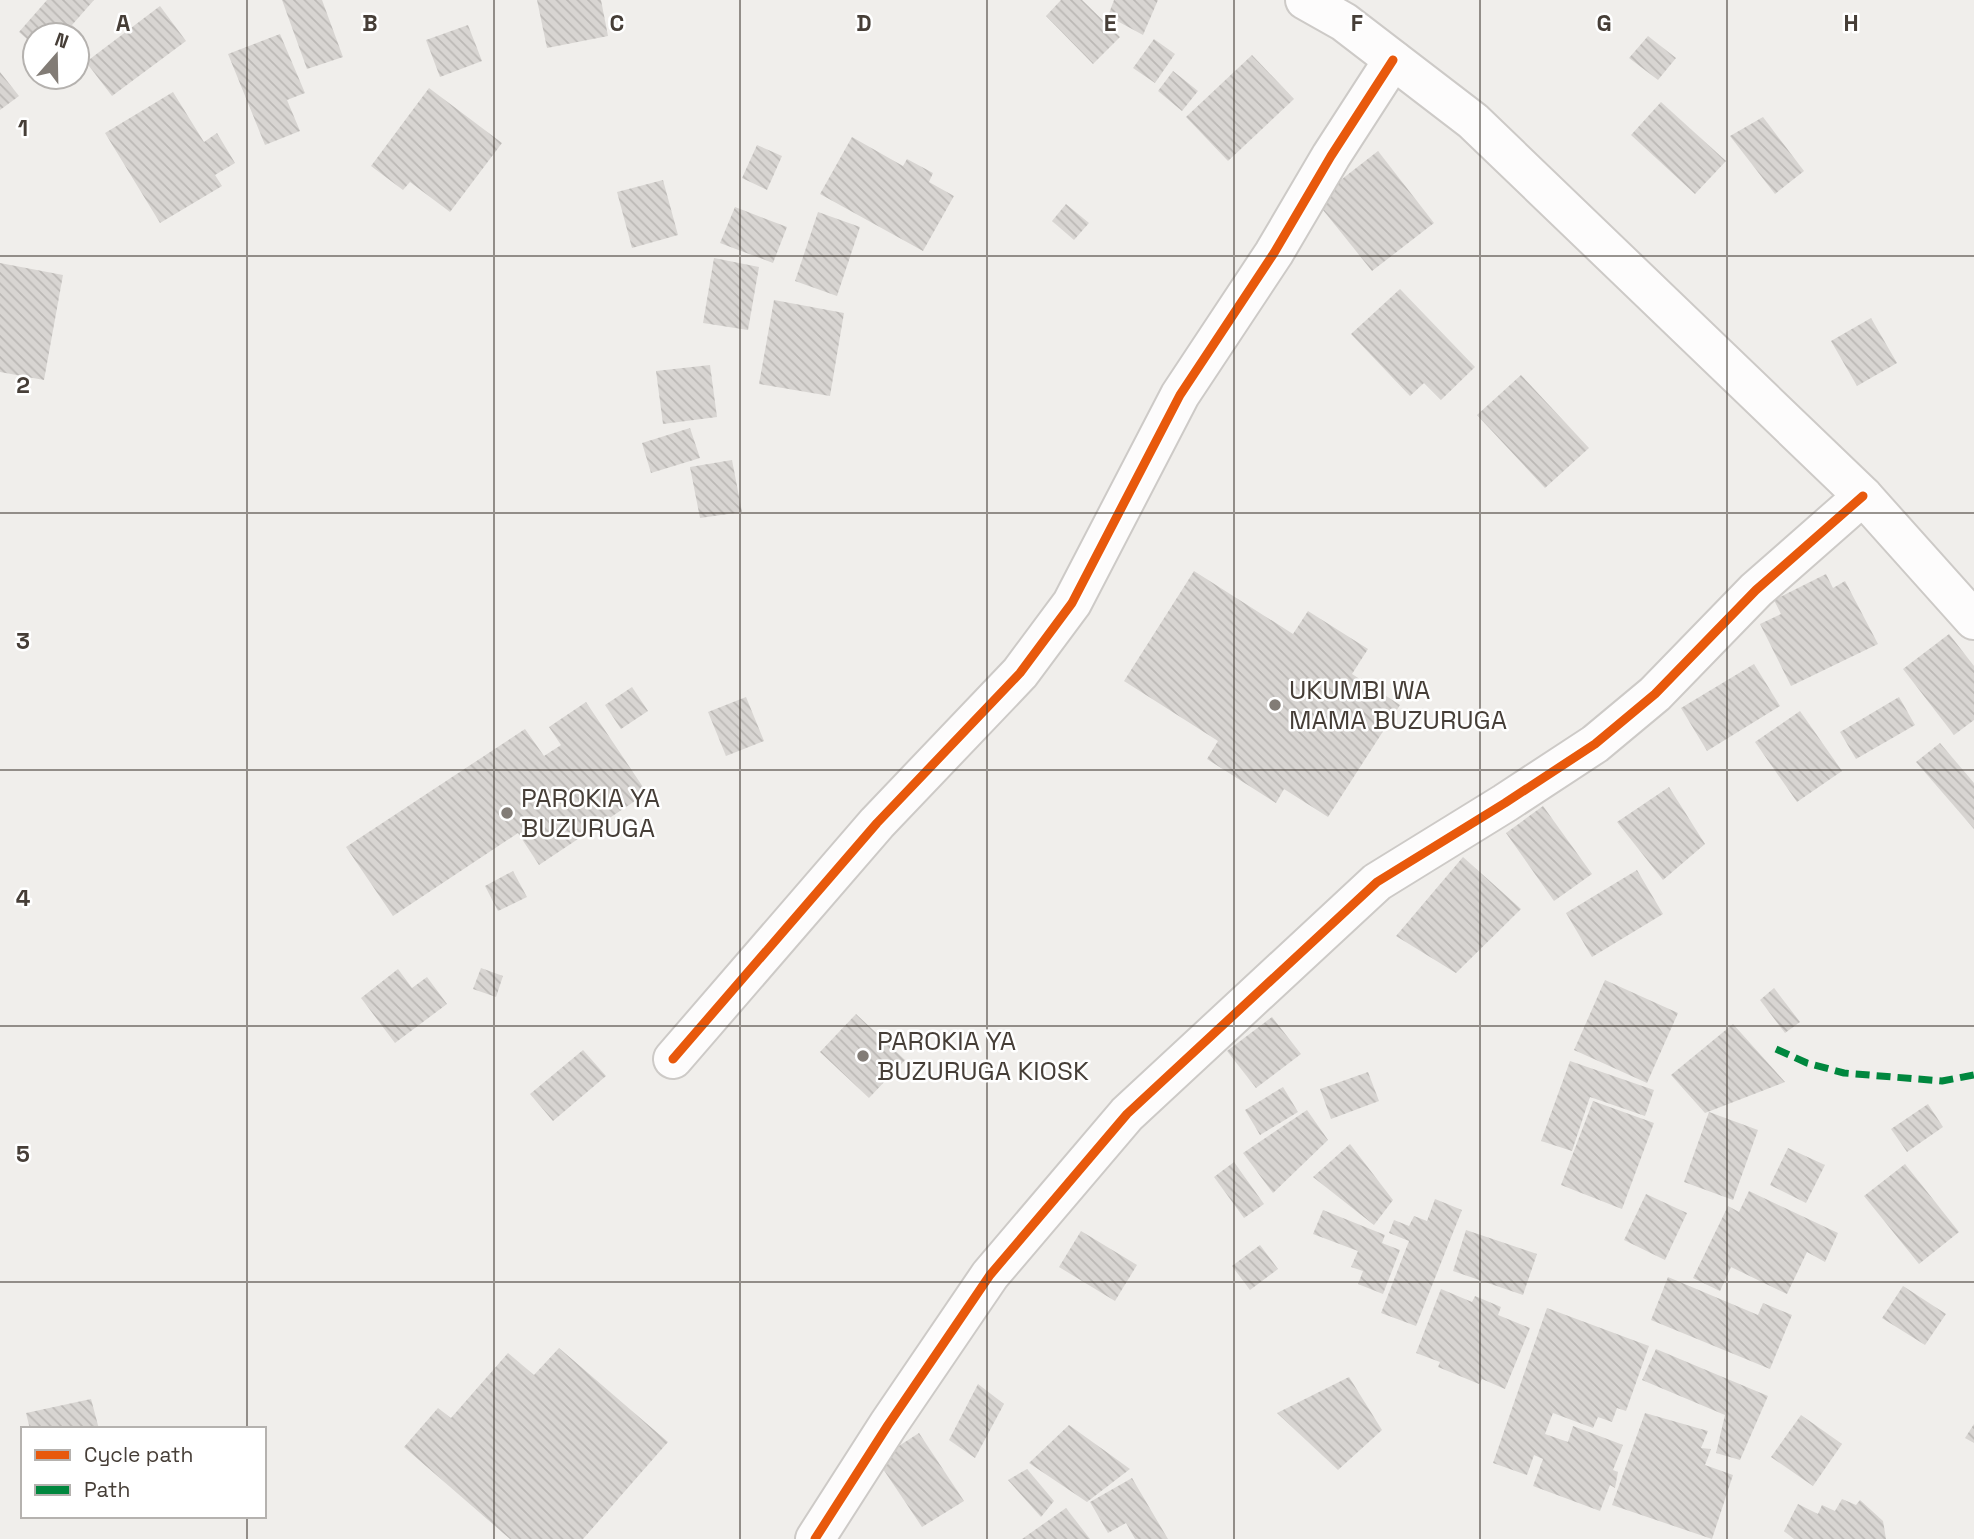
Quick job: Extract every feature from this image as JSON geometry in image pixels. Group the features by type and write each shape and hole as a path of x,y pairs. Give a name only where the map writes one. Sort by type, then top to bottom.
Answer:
{"street":[{"path":"1305,0 1344,22 1473,121 1863,496 1974,620"},
{"path":"673,1059 877,823 1020,673 1072,603 1180,395 1274,253 1331,156 1394,60"},
{"path":"815,1539 888,1425 990,1275 1126,1114 1377,882 1595,744 1655,694 1756,590 1863,496"}],"building":[{"path":"47,0 94,0 76,21 29,21"},
{"path":"282,0 322,0 343,57 307,69"},
{"path":"537,0 601,0 608,36 547,48"},
{"path":"1061,0 1082,0 1120,37 1093,64 1046,16"},
{"path":"1114,0 1158,0 1143,35 1108,16"},
{"path":"160,6 186,41 112,96 91,69 91,58"},
{"path":"468,25 482,61 440,77 426,40"},
{"path":"280,34 305,93 287,100 300,131 265,145 228,54"},
{"path":"1648,36 1676,58 1658,80 1629,58"},
{"path":"1154,39 1175,54 1155,83 1133,68"},
{"path":"1252,55 1294,99 1228,161 1186,117"},
{"path":"1173,71 1198,91 1182,111 1158,91"},
{"path":"0,72 19,96 0,110"},
{"path":"429,88 502,143 450,212 410,182 403,190 371,166"},
{"path":"173,92 204,142 217,133 235,163 215,175 222,186 160,223 105,133"},
{"path":"1661,102 1726,161 1695,194 1631,135"},
{"path":"1763,117 1804,171 1775,194 1730,136"},
{"path":"852,137 903,166 907,159 933,173 929,182 954,196 923,251 820,194"},
{"path":"757,145 782,156 767,190 742,178"},
{"path":"1378,151 1434,223 1372,271 1315,200"},
{"path":"663,180 678,235 632,248 617,192"},
{"path":"1066,204 1089,223 1074,240 1052,221"},
{"path":"735,207 787,227 773,263 720,243"},
{"path":"818,212 860,227 837,296 795,281"},
{"path":"714,258 759,267 748,330 703,323"},
{"path":"0,263 63,275 44,380 0,372"},
{"path":"1400,289 1475,367 1441,400 1424,383 1410,396 1351,334"},
{"path":"774,300 844,313 830,396 759,384"},
{"path":"1871,318 1897,363 1857,386 1831,341"},
{"path":"710,365 717,417 663,424 656,371"},
{"path":"1521,375 1589,448 1545,488 1477,415"},
{"path":"690,428 700,458 651,473 642,443"},
{"path":"732,460 742,512 700,518 690,467"},
{"path":"1194,571 1293,634 1308,611 1368,649 1352,674 1400,705 1328,817 1284,789 1276,803 1207,759 1218,741 1124,681"},
{"path":"1826,574 1833,588 1845,581 1878,644 1791,686 1760,624 1781,614 1774,600"},
{"path":"1949,634 1974,666 1974,720 1954,735 1903,669"},
{"path":"1754,664 1780,706 1707,751 1681,708"},
{"path":"632,687 648,711 621,729 605,705"},
{"path":"746,697 764,741 726,756 708,712"},
{"path":"1899,697 1915,725 1856,759 1840,732"},
{"name":"PAROKIA YA BUZURUGA","path":"586,702 647,793 539,865 518,833 393,916 346,847 525,729 544,756 561,745 549,727"},
{"path":"1800,711 1842,771 1797,802 1755,742"},
{"path":"1940,743 1974,783 1974,829 1916,762"},
{"path":"1669,787 1705,844 1663,880 1617,822"},
{"path":"1543,806 1592,874 1554,901 1506,833"},
{"path":"1463,857 1521,909 1456,973 1396,936"},
{"path":"1637,870 1663,914 1592,957 1566,913"},
{"path":"513,871 527,897 498,911 485,886"},
{"path":"481,968 503,976 496,997 473,989"},
{"path":"398,969 412,988 427,977 447,1004 395,1043 361,998"},
{"path":"1605,980 1678,1013 1647,1083 1574,1050"},
{"path":"1774,988 1800,1022 1785,1033 1760,1000"},
{"name":"PAROKIA YA BUZURUGA KIOSK","path":"856,1014 905,1060 869,1098 820,1052"},
{"path":"1272,1017 1301,1054 1256,1088 1227,1051"},
{"path":"1733,1024 1785,1082 1705,1113 1671,1075"},
{"path":"583,1050 606,1076 553,1121 530,1094"},
{"path":"1570,1061 1654,1090 1645,1116 1590,1097 1572,1151 1541,1141"},
{"path":"1368,1072 1379,1101 1331,1119 1320,1089"},
{"path":"1283,1087 1298,1112 1260,1135 1245,1110"},
{"path":"1593,1101 1654,1123 1622,1209 1561,1185"},
{"path":"1928,1104 1943,1127 1907,1152 1891,1129"},
{"path":"1307,1110 1328,1140 1273,1193 1243,1153"},
{"path":"1709,1112 1758,1130 1733,1200 1684,1182"},
{"path":"1350,1144 1393,1200 1374,1225 1313,1177"},
{"path":"1788,1148 1825,1165 1806,1203 1770,1185"},
{"path":"1234,1162 1264,1204 1244,1218 1214,1177"},
{"path":"1905,1164 1959,1232 1919,1264 1864,1196"},
{"path":"1749,1191 1838,1233 1825,1262 1807,1252 1787,1294 1731,1267 1720,1291 1693,1278 1728,1206 1739,1212"},
{"path":"1646,1194 1687,1213 1665,1260 1624,1240"},
{"path":"1435,1199 1462,1210 1416,1326 1381,1313 1409,1241 1389,1233 1394,1220 1409,1226 1414,1216 1427,1221"},
{"path":"1323,1210 1385,1235 1382,1243 1400,1250 1383,1294 1358,1284 1363,1271 1351,1267 1358,1251 1313,1234"},
{"path":"1466,1230 1537,1254 1523,1295 1453,1271"},
{"path":"1081,1231 1137,1265 1115,1301 1059,1267"},
{"path":"1260,1245 1278,1269 1250,1290 1232,1266"},
{"path":"1668,1277 1758,1315 1763,1303 1792,1315 1770,1369 1651,1320"},
{"path":"1903,1286 1946,1314 1925,1345 1882,1318"},
{"path":"1441,1289 1472,1302 1475,1296 1501,1307 1498,1315 1530,1328 1505,1389 1482,1379 1479,1384 1438,1367 1440,1362 1416,1353"},
{"path":"1547,1308 1649,1346 1626,1411 1617,1408 1612,1422 1598,1417 1593,1428 1553,1413 1545,1434 1568,1442 1573,1426 1623,1445 1613,1470 1618,1472 1615,1488 1610,1485 1600,1511 1533,1486 1543,1459 1534,1455 1527,1475 1493,1463"},
{"path":"559,1348 668,1442 583,1539 510,1539 404,1447 438,1408 451,1418 508,1353 534,1375"},
{"path":"1656,1349 1768,1396 1740,1460 1716,1453 1725,1415 1642,1380"},
{"path":"1349,1377 1382,1430 1338,1470 1277,1413"},
{"path":"978,1384 1004,1404 975,1458 949,1440"},
{"path":"91,1399 98,1427 30,1427 26,1413"},
{"path":"1645,1413 1708,1431 1701,1448 1711,1449 1705,1465 1733,1475 1712,1539 1612,1505"},
{"path":"1801,1415 1842,1444 1813,1486 1771,1457"},
{"path":"1974,1424 1974,1443 1965,1438"},
{"path":"1069,1425 1130,1469 1087,1502 1029,1463"},
{"path":"919,1433 964,1501 922,1527 877,1460"},
{"path":"1027,1469 1054,1501 1041,1517 1008,1480"},
{"path":"1132,1478 1168,1539 1135,1539 1126,1523 1108,1533 1090,1502"},
{"path":"1842,1499 1856,1505 1860,1500 1883,1521 1886,1539 1794,1539 1784,1531 1798,1504 1818,1514 1822,1505 1835,1511"},
{"path":"1066,1508 1090,1539 1022,1539"}],"marked path":[{"path":"1776,1049 1807,1063 1844,1073 1942,1081 1974,1075"}],"cycle path":[{"path":"673,1059 877,823 1020,673 1072,603 1180,395 1274,253 1331,156 1393,60"},
{"path":"815,1539 888,1425 990,1275 1127,1114 1377,882 1595,744 1655,694 1756,590 1863,496"}],"place":[{"name":"UKUMBI WA MAMA BUZURUGA","path":"1275,705"},
{"name":"PAROKIA YA BUZURUGA","path":"507,813"},
{"name":"PAROKIA YA BUZURUGA KIOSK","path":"863,1056"}]}
